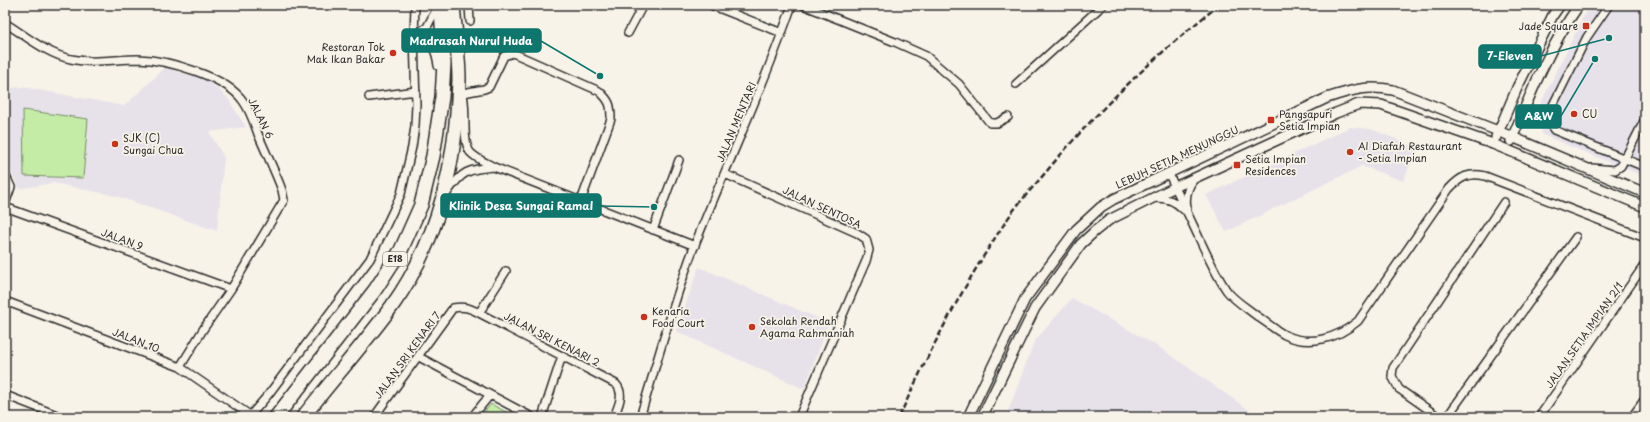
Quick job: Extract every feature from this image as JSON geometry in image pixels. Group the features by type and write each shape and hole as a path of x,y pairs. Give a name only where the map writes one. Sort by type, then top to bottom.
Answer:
{"highway":[{"name":"E18","path":"276,417 376,290 401,250 421,205 433,156 442,98 444,64 440,5"},
{"name":"E18","path":"303,417 392,306 406,284 432,233 444,198 452,154 459,80 453,5"},
{"path":"272,417 293,394"}],"street":[{"path":"250,416 370,259 401,194 412,147 414,126 416,91 414,36 415,5"},
{"path":"414,36 427,27 440,5"},
{"path":"469,5 470,21"},
{"path":"711,5 782,33"},
{"name":"JALAN MENTARI","path":"640,417 679,288 792,5"},
{"path":"803,5 896,42 926,56 959,84 990,123 996,123 1008,117"},
{"path":"1016,84 1103,5"},
{"path":"1493,144 1535,51 1553,15 1560,5"},
{"path":"1508,150 1554,44 1579,5"},
{"path":"1609,5 1586,36 1549,113 1549,125 1554,130 1645,167"},
{"path":"628,33 640,6"},
{"name":"JALAN 6","path":"5,22 52,52 61,56 82,61 139,59 169,63 211,78 224,85 243,100 280,184 284,200 231,289 204,328 180,367"},
{"path":"414,36 428,42 433,47 437,57 442,98"},
{"path":"463,93 489,87 504,56 513,53 599,91 607,99 611,108 611,119 581,201"},
{"path":"459,80 466,109 465,138 470,152 474,156 494,167 695,246"},
{"name":"LEBUH SETIA MENUNGGU","path":"968,417 1025,299 1076,230 1101,207 1114,199 1327,98 1363,87 1379,87 1393,90 1513,137"},
{"path":"369,97 416,91"},
{"path":"982,417 1035,308 1082,244 1095,231 1109,220 1175,187 1336,113 1359,104 1380,105 1493,144 1645,207"},
{"path":"1582,167 1607,171 1615,170 1621,166 1645,119"},
{"path":"1513,137 1645,193"},
{"path":"653,230 679,160"},
{"path":"444,198 456,180 465,173 477,169 494,167"},
{"path":"5,174 11,187 5,206"},
{"name":"JALAN SENTOSA","path":"725,174 857,233 866,239 869,250 866,261 799,417"},
{"path":"1168,174 1214,269 1234,298 1284,334 1295,339 1321,339 1349,329 1358,321 1449,189 1457,180 1466,174 1485,176 1645,238"},
{"path":"1188,214 1186,202 1188,186 1196,177"},
{"path":"1154,198 1172,200 1188,214"},
{"path":"1439,417 1399,389 1392,376 1393,368 1504,202"},
{"name":"JALAN 9","path":"5,206 231,289"},
{"path":"1447,417 1576,237"},
{"name":"JALAN SETIA IMPIAN 2/1","path":"1539,417 1645,264"},
{"path":"479,313 506,271"},
{"name":"JALAN 10","path":"5,301 180,367 250,416"},
{"name":"JALAN SRI KENARI 7","path":"374,417 419,357 453,308 467,307 479,313"},
{"name":"JALAN SRI KENARI 2","path":"479,313 616,384 621,392 621,397 614,417"},
{"path":"542,417 562,356"},
{"path":"419,357 532,417"},
{"path":"5,395 44,414 62,417"},
{"path":"472,417 490,395"},
{"path":"1632,417 1645,399"}],"shaded area":[{"path":"1589,5 1645,5 1645,177 1543,135 1535,115"},
{"path":"165,68 207,80 227,97 246,127 209,132 224,157 217,231 116,196 53,183 19,189 5,159 5,88 23,87 124,106"},
{"path":"1350,127 1371,129 1418,148 1403,181 1362,166 1226,232 1206,195"},
{"name":"Sekolah Rendah Agama Rahmaniah","path":"699,267 829,323 804,389 676,331"},
{"path":"1072,298 1159,347 1259,417 1006,417 1034,342"}],"green space":[{"path":"23,110 88,119 83,178 24,176"},
{"path":"491,404 516,417 480,417"}],"railway":[{"path":"899,417 924,364 966,286 1013,211 1065,149 1107,105 1150,63 1219,5"}],"place":[{"name":"Jade Square","path":"1586,26"},
{"name":"7-Eleven","path":"1609,38"},
{"name":"Restoran Tok Mak Ikan Bakar","path":"393,53"},
{"name":"A&W","path":"1595,59"},
{"name":"Madrasah Nurul Huda","path":"600,76"},
{"name":"CU","path":"1574,114"},
{"name":"Pangsapuri Setia Impian","path":"1271,120"},
{"name":"SJK (C) Sungai Chua","path":"115,144"},
{"name":"Al Diafah Restaurant - Setia Impian","path":"1350,152"},
{"name":"Setia Impian Residences","path":"1237,165"},
{"name":"Klinik Desa Sungai Ramal","path":"654,207"},
{"name":"Kenaria Food Court","path":"644,317"},
{"name":"Sekolah Rendah Agama Rahmaniah","path":"752,327"}]}
